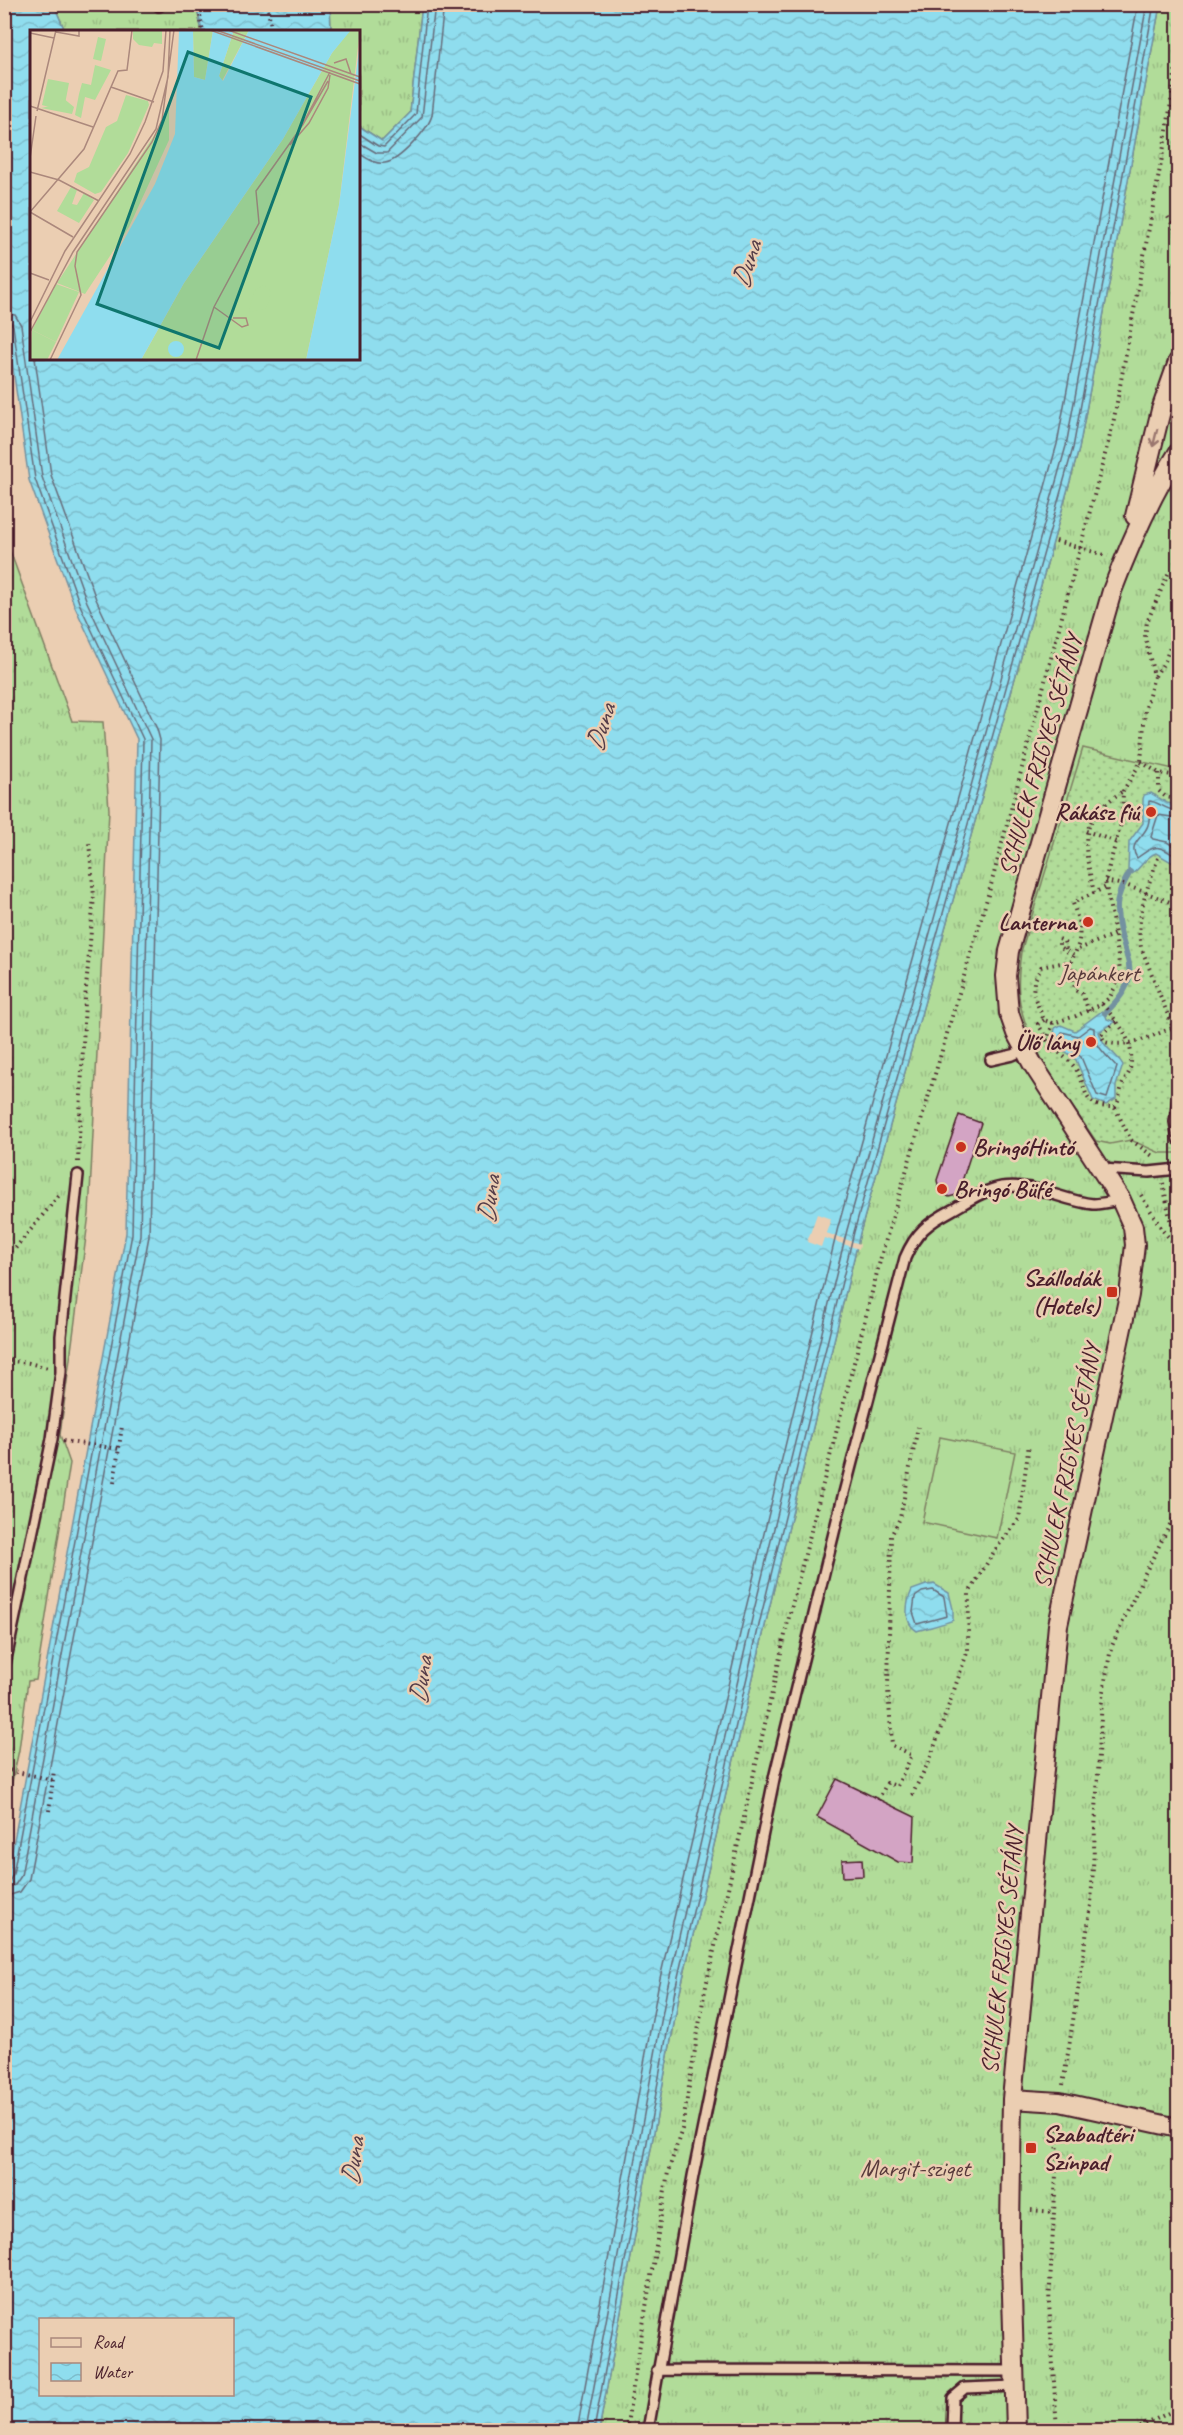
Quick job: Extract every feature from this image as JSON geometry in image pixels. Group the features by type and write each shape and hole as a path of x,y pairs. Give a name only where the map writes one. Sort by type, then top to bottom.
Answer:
{"street":[{"name":"SCHULEK FRIGYES SÉTÁNY","path":"1016,2430 1010,2228 1012,2099 1058,1625 1131,1280 1135,1245 1133,1227 1121,1200 1024,1050 1009,1013 1006,976 1009,951 1106,613 1123,562 1161,410 1179,362"},
{"name":"SCHULEK FRIGYES SÉTÁNY","path":"1123,562 1158,485 1179,453"},
{"path":"1012,2099 1060,2102 1179,2128"}],"lane":[{"path":"991,1060 1024,1050"},
{"path":"1179,1097 1175,1122 1179,1139"},
{"path":"1102,1169 1161,1171 1179,1168"},
{"path":"4,1669 52,1439 61,1372 62,1325 78,1174"},
{"path":"648,2430 657,2370 732,1977 775,1774 838,1516 905,1258 913,1238 937,1217 989,1190 1005,1186 1026,1188 1095,1204 1121,1200"},
{"path":"657,2370 1015,2378"},
{"path":"952,2430 953,2398 965,2388 1015,2378"}],"path":[{"path":"198,4 203,30"},
{"path":"267,4 272,30"},
{"path":"1168,217 1179,234"},
{"path":"1056,541 1100,554"},
{"path":"1154,676 1145,637 1147,622 1169,572"},
{"path":"1094,893 1085,849 1086,831 1092,819 1109,800 1123,791 1141,762 1145,711 1154,676 1165,661 1179,625"},
{"path":"1141,762 1159,773 1179,776"},
{"path":"1159,773 1159,790 1166,797 1179,799"},
{"path":"1071,961 1041,967 1034,982 1033,994 1044,1020 1053,1023 1104,1005 1119,979 1115,934 1105,881 1122,820 1123,791"},
{"path":"1086,831 1117,842"},
{"path":"4,1262 78,1174 85,1000 94,896 89,842"},
{"path":"1158,858 1146,892 1139,922 1141,947 1173,1028"},
{"path":"1105,881 1128,886 1179,905"},
{"path":"1079,949 1080,929 1074,903 1106,887"},
{"path":"1089,1011 1082,994 1075,990 1071,961 1079,949 1115,934"},
{"path":"1066,950 1074,956"},
{"path":"1044,1020 1038,1024 1047,1040 1076,1070 1084,1095 1092,1104 1104,1108 1115,1107 1120,1100 1122,1088 1130,1070 1131,1043 1104,1005"},
{"path":"1116,1021 1101,1035 1105,1042 1115,1045 1131,1043 1179,1026"},
{"path":"1047,1040 1053,1023"},
{"path":"1115,1107 1131,1140 1158,1159 1177,1242 1179,1280"},
{"path":"1127,1171 1163,1231 1177,1242"},
{"path":"875,1252 882,1253"},
{"path":"4,1360 29,1363 61,1372"},
{"path":"114,1483 122,1426"},
{"path":"878,1800 887,1783 897,1786 912,1755 892,1745 888,1689 891,1536 900,1518 918,1427"},
{"path":"52,1439 119,1449"},
{"path":"912,1795 930,1760 968,1650 969,1593 995,1550 1019,1519 1029,1444"},
{"path":"1057,2430 1049,2303 1060,2102 1091,1905 1102,1698 1111,1648 1144,1575 1179,1509"},
{"path":"4,1769 53,1780"},
{"path":"49,1811 54,1770"},
{"path":"1031,2210 1054,2212"},
{"path":"1135,2430 1179,2408"}],"green space":[{"path":"54,5 196,5 202,30 65,30"},
{"path":"330,5 422,5 410,113 382,141 360,127 360,30 331,30"},
{"name":"Margit-sziget","path":"1160,5 1178,5 1178,2430 599,2430 680,1991 860,1233 1079,449"},
{"path":"5,537 72,721 103,722 109,810 89,1214 60,1435 70,1463 36,1680 28,1681 19,1750 5,1814"},
{"name":"Japánkert","path":"1083,748 1178,770 1178,1153 1160,1153 1131,1140 1110,1144 1096,1141 1041,1057 1025,1021 1020,1003 1018,984 1021,952"},
{"path":"940,1437 1015,1452 997,1538 922,1522"}],"water":[{"name":"Duna","path":"5,5 54,5 65,30 30,30 30,360 360,360 360,127 382,141 410,113 422,5 1160,5 1079,449 860,1233 680,1991 599,2430 5,2430 5,1889 126,1233 137,739 75,607 29,480 4,306"},
{"path":"196,5 330,5 331,30 202,30"},
{"path":"1151,793 1167,803 1178,805 1178,866 1156,853 1132,874 1128,870 1129,842 1143,823 1144,795"},
{"path":"1102,1011 1107,1019 1115,1022 1099,1032 1101,1038 1123,1065 1116,1086 1116,1099 1106,1105 1093,1100 1076,1060 1053,1041 1055,1028 1061,1025 1075,1031"},
{"path":"934,1584 949,1593 953,1620 917,1631 909,1623 908,1618 907,1607 910,1595 912,1590"}],"pier":[{"path":"817,1214 831,1219 826,1233 860,1244 859,1249 824,1238 821,1247 807,1242"}],"building":[{"name":"BringóHintó","path":"959,1115 981,1123 963,1178 963,1188 960,1194 949,1197 939,1191 937,1180"},
{"path":"837,1779 915,1817 913,1863 898,1862 817,1817"},
{"path":"862,1859 863,1876 843,1877 842,1860"}],"waterway":[{"path":"1105,1013 1119,999 1129,975 1117,906 1120,891 1130,872"}],"place":[{"name":"Rákász fiú","path":"1151,812"},
{"name":"Lanterna","path":"1088,922"},
{"name":"Ülő lány","path":"1091,1042"},
{"name":"BringóHintó","path":"961,1147"},
{"name":"Bringó Büfé","path":"942,1189"},
{"name":"Szállodák (Hotels)","path":"1112,1292"},
{"name":"Szabadtéri Színpad","path":"1031,2148"}]}
